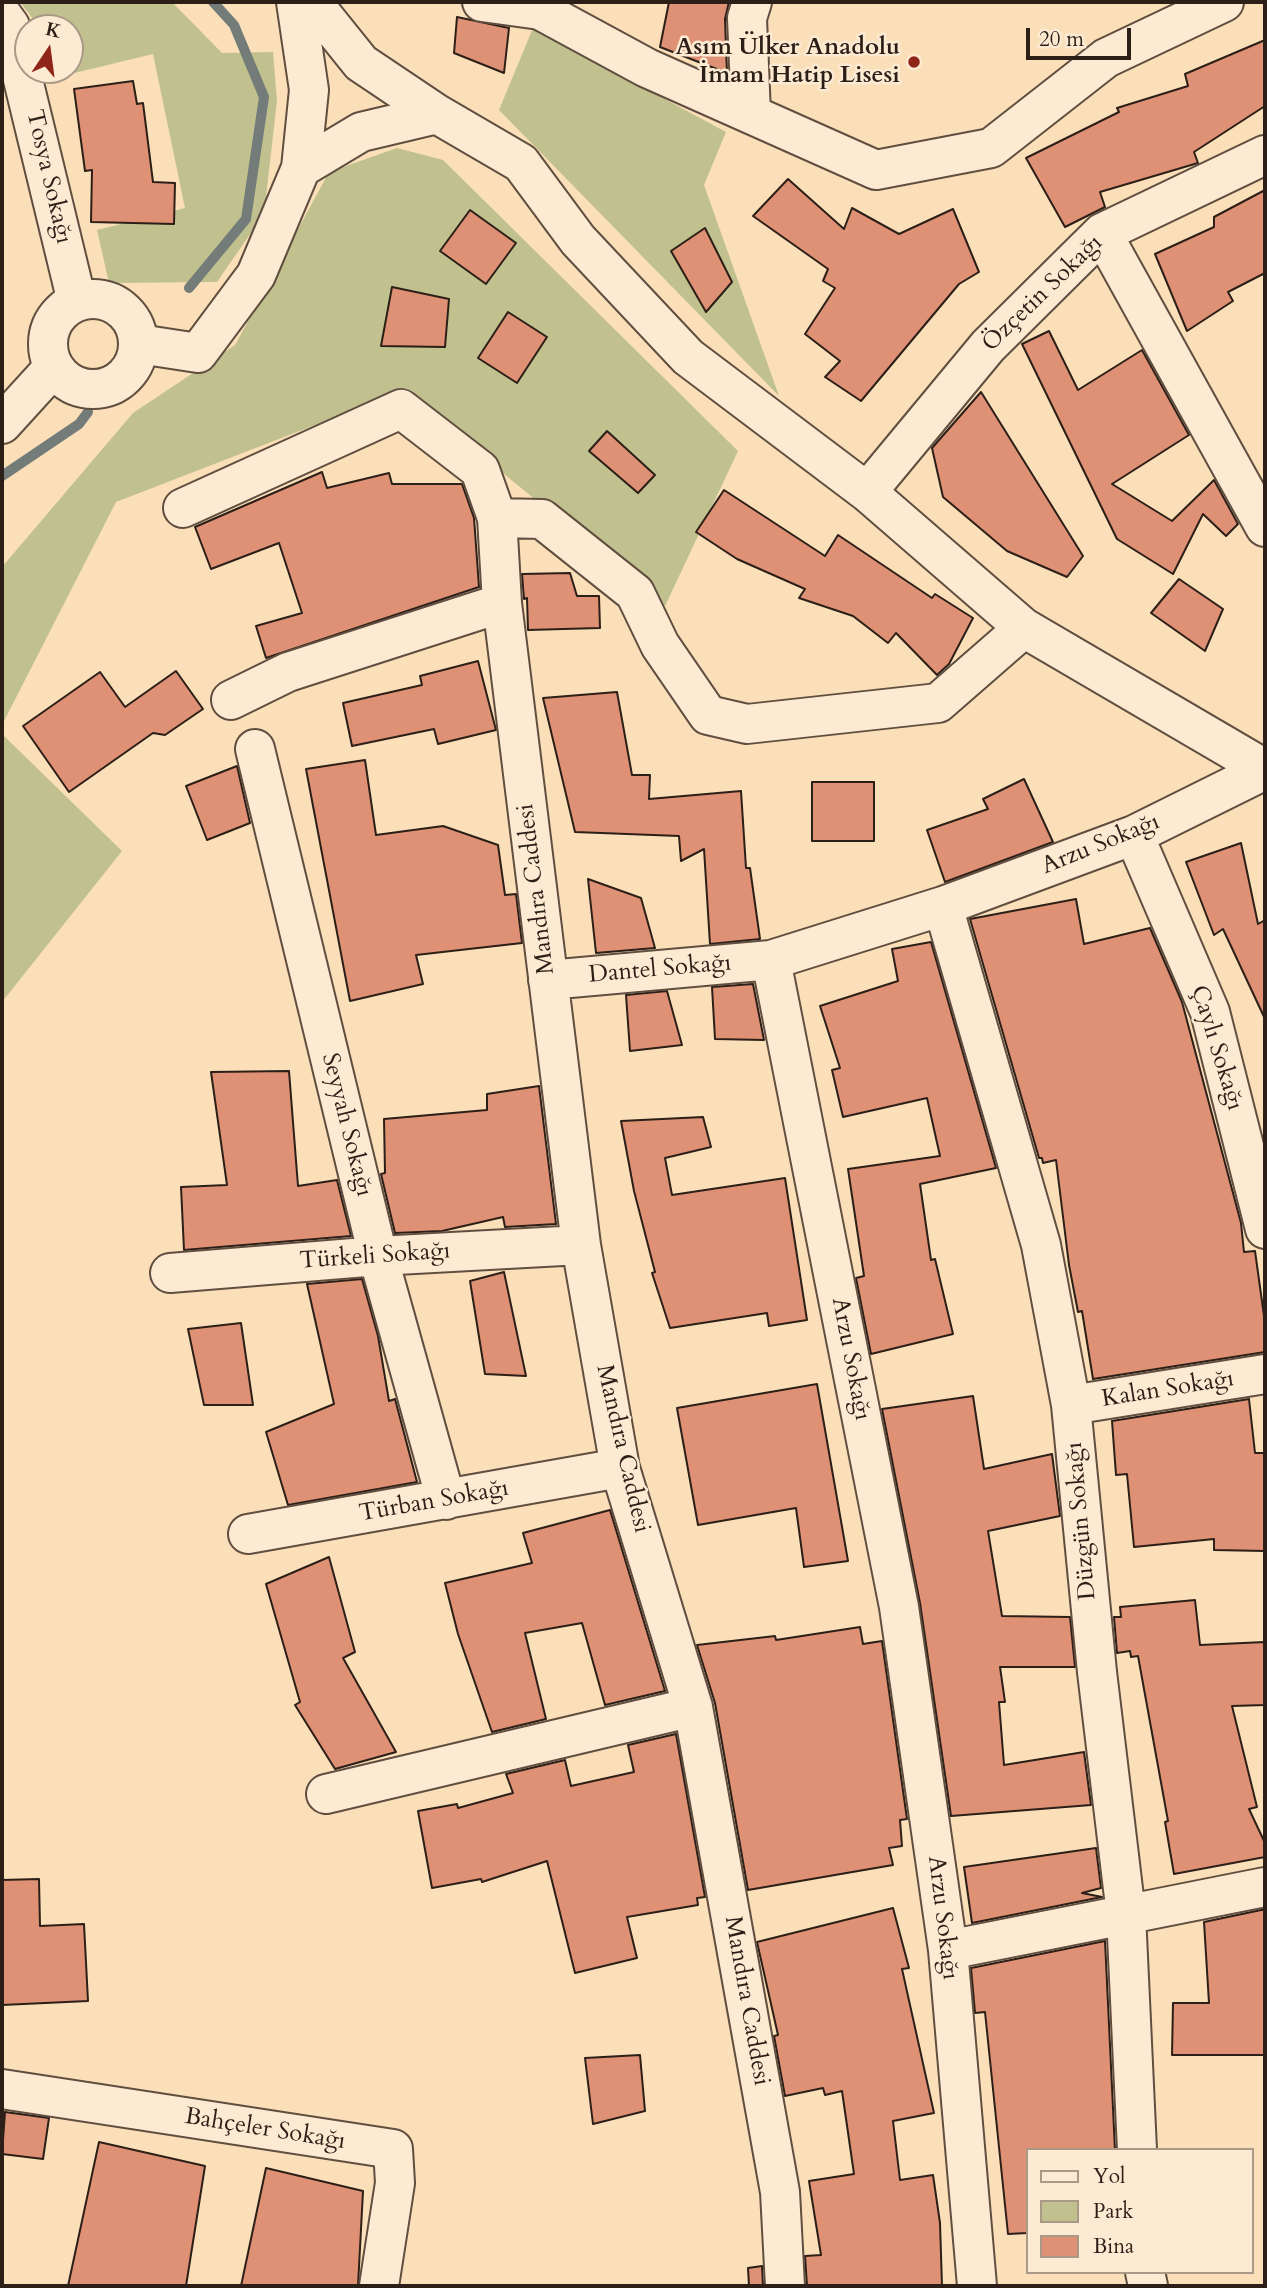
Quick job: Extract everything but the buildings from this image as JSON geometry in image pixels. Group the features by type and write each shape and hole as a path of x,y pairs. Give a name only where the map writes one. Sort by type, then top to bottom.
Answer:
{"street":[{"path":"139,344 198,354 256,275 301,168 309,90 296,2"},
{"path":"312,2 361,63 437,114 521,163 578,240 688,357 867,492 1024,628 1265,769"},
{"path":"482,2 588,18 648,68 876,170 991,148 1106,58 1224,2"},
{"path":"751,114 747,18 752,2"},
{"name":"Tosya Sokağı","path":"2,15 14,38 77,302"},
{"path":"309,90 361,63"},
{"path":"309,90 361,132"},
{"path":"301,168 361,132 437,114"},
{"name":"Özçetin Sokağı","path":"867,492 988,346 1102,233 1265,155"},
{"path":"1102,233 1265,527"},
{"path":"98,300 119,306 130,317 139,344 130,372 105,388 76,387 63,379 53,368 48,356 50,329 55,317 77,302 98,300"},
{"path":"2,424 53,368"},
{"name":"Mandıra Caddesi","path":"183,508 401,409 480,470 497,518 502,603 581,1245 620,1468 693,1707 780,2192 785,2286"},
{"path":"497,518 542,519 635,593 660,645 709,715 747,724 939,703 1024,628"},
{"path":"231,700 288,672 502,603"},
{"name":"Seyyah Sokağı","path":"255,749 378,1256 446,1500"},
{"name":"Arzu Sokağı","path":"977,2286 948,1950 898,1607 772,960 943,906 1134,835 1265,769"},
{"name":"Çaylı Sokağı","path":"1134,835 1210,1012 1265,1229"},
{"name":"Düzgün Sokağı","path":"943,906 1041,1245 1072,1405 1097,1672 1126,1914 1137,2148"},
{"name":"Dantel Sokağı","path":"548,980 772,960"},
{"name":"Türkeli Sokağı","path":"170,1273 378,1256 581,1245"},
{"name":"Kalan Sokağı","path":"1072,1405 1265,1374"},
{"name":"Türban Sokağı","path":"248,1534 620,1468"},
{"path":"326,1794 693,1707"},
{"path":"948,1950 1265,1887"},
{"name":"Bahçeler Sokağı","path":"2,2089 393,2149 393,2193 379,2286"}],"green space":[{"path":"20,2 172,2 222,53 273,52 277,101 264,214 217,282 109,283 97,230 185,208 153,54 84,71 84,14 29,14"},
{"path":"533,28 726,132 704,185 779,396 499,110"},
{"path":"397,148 443,160 738,451 665,606 403,391 116,502 2,725 2,567 133,413 235,345 329,172"},
{"path":"2,734 122,851 2,1002"}],"waterway":[{"path":"189,288 246,219 264,97 234,25 213,2"},
{"path":"2,476 79,424 88,412"}],"place":[{"name":"Asım Ülker Anadolu İmam Hatip Lisesi","path":"914,62"}]}
